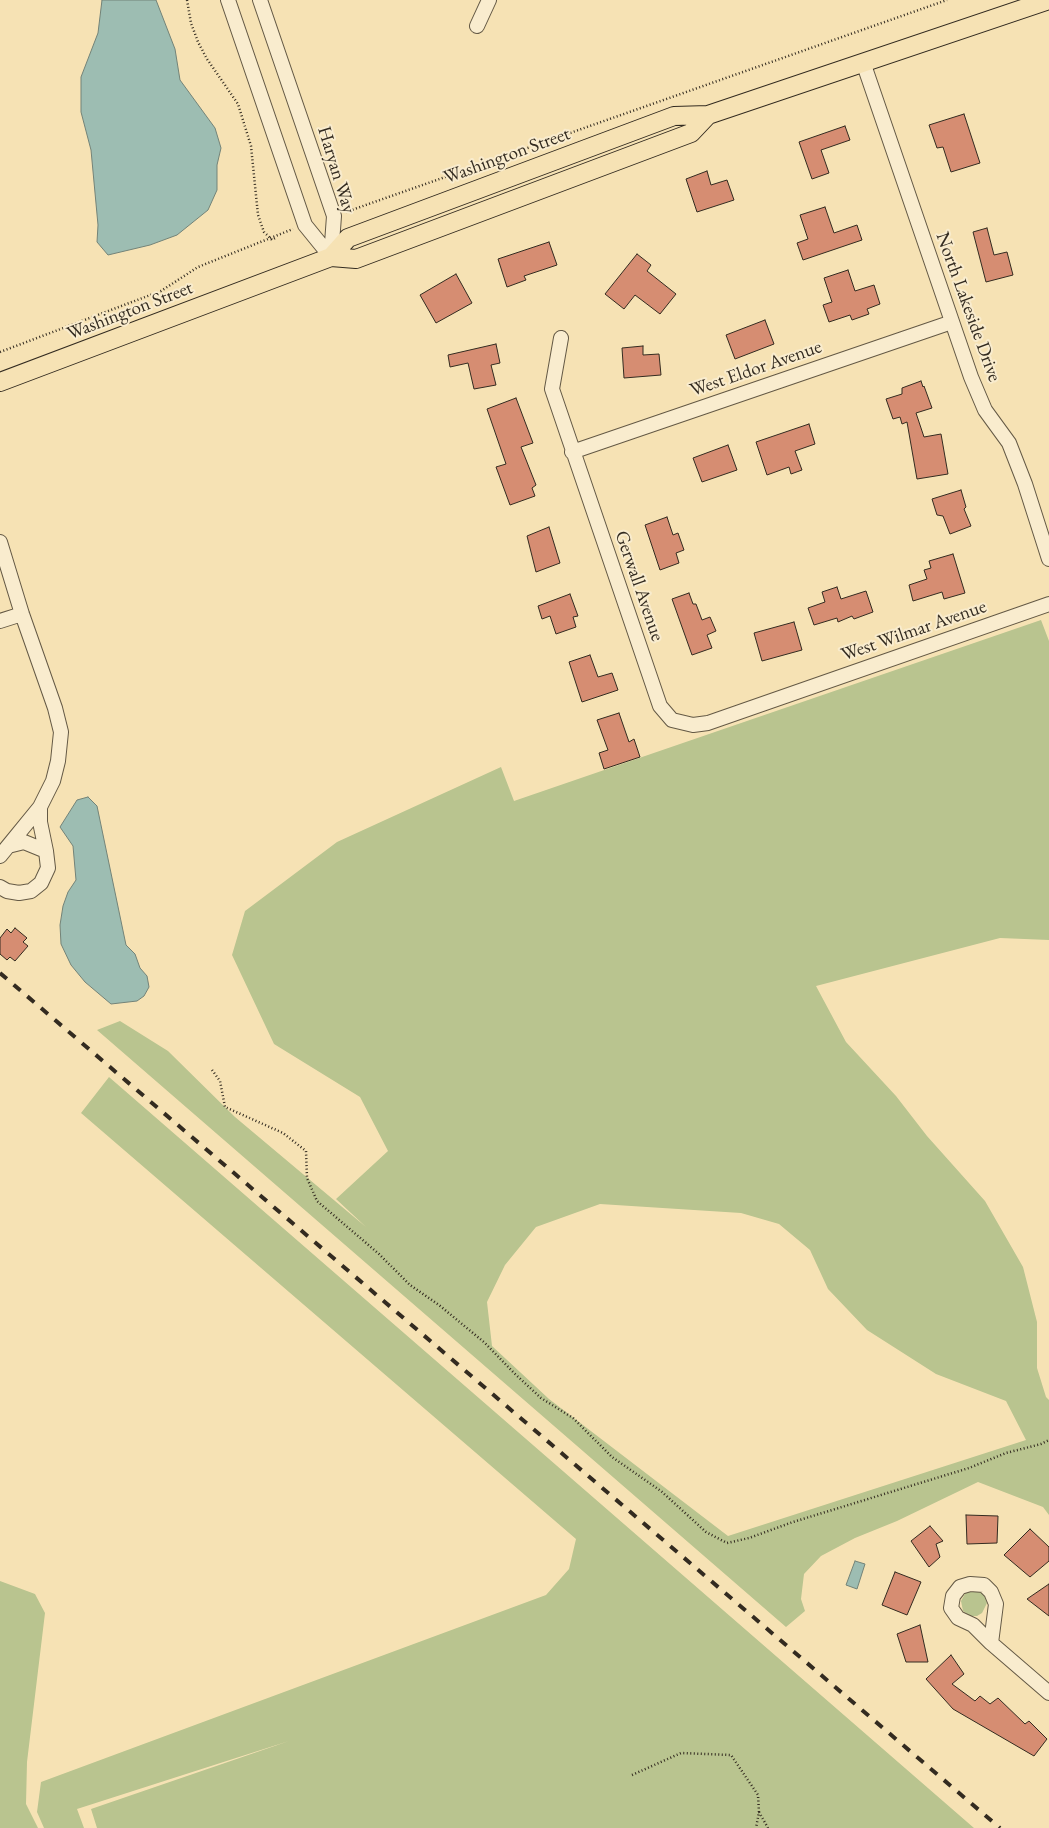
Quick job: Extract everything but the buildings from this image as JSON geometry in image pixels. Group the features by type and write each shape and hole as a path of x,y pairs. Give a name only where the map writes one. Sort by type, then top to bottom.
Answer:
{"main road":[{"name":"Washington Street","path":"0,382 331,257 356,259 691,133 708,115 1048,0"}],"street":[{"path":"228,0 305,225 331,257"},
{"name":"Haryan Way","path":"260,0 334,216 331,257"},
{"path":"477,26 489,0"},
{"name":"North Lakeside Drive","path":"863,62 971,377 985,410 1009,444 1019,468 1049,559"},
{"name":"West Eldor Avenue","path":"572,452 952,322"},
{"name":"Gerwall Avenue","path":"560,338 552,390 660,706 672,720 693,725 708,723 792,693"},
{"path":"0,542 22,614 55,708 61,732 53,781 40,808 4,851"},
{"name":"West Wilmar Avenue","path":"792,693 1049,604"},
{"path":"0,621 22,614"},
{"path":"0,887 7,891 19,893 31,891 41,883 46,874 48,860 40,822 40,808"},
{"path":"4,851 24,842 46,851"},
{"path":"991,1642 1049,1693"}],"path":[{"path":"187,0 191,22 198,42 207,59 238,104 246,124 251,146 258,215 264,232 270,238"},
{"path":"334,216 947,0"},
{"path":"0,352 161,291 198,267 270,238 272,240 283,233 305,225"},
{"path":"212,1070 220,1081 225,1107 283,1133 306,1151 306,1178 317,1201 380,1254 410,1285 439,1305 485,1343 541,1398 573,1418 612,1457 661,1491 706,1532 727,1543 749,1538 793,1522 969,1468 1006,1453 1041,1444 1049,1440"},
{"path":"632,1775 681,1753 731,1754 758,1796 759,1812 756,1828"},
{"path":"759,1812 768,1828"}],"green space":[{"path":"1041,620 1049,641 1049,940 1000,938 816,986 846,1042 896,1096 927,1136 985,1201 1023,1267 1037,1322 1037,1368 1046,1397 1049,1400 1049,1515 1043,1507 978,1482 897,1521 855,1538 821,1556 804,1574 801,1599 805,1611 786,1627 97,1030 120,1021 168,1051 235,1117 366,1227 336,1199 388,1151 360,1097 274,1044 232,955 245,911 337,842 501,767 514,801","holes":["600,1204 741,1213 779,1224 810,1250 828,1289 867,1330 936,1374 1006,1401 1026,1440 728,1536 549,1399 492,1346 487,1302 505,1265 536,1227"]},
{"path":"109,1077 974,1828 97,1828 91,1809 289,1741 77,1809 84,1828 44,1828 37,1812 41,1782 546,1595 569,1569 576,1539 81,1113"},
{"path":"0,1581 35,1594 45,1613 27,1762 26,1804 38,1828 0,1828"},
{"path":"977,1588 985,1594 987,1603 982,1613 977,1616 971,1616 963,1611 961,1601 966,1592"}],"water":[{"path":"102,0 156,0 175,49 180,80 215,128 221,148 217,165 217,190 208,210 177,235 150,245 108,255 97,242 98,225 91,150 81,112 81,77 98,33"},
{"path":"88,797 97,806 126,945 135,954 140,968 147,976 149,987 144,996 137,1001 111,1004 85,982 71,965 61,944 60,925 63,906 68,892 76,880 73,846 60,827 77,800"},
{"path":"855,1561 865,1564 857,1589 846,1585"}],"railway":[{"path":"0,973 1000,1828"}]}
